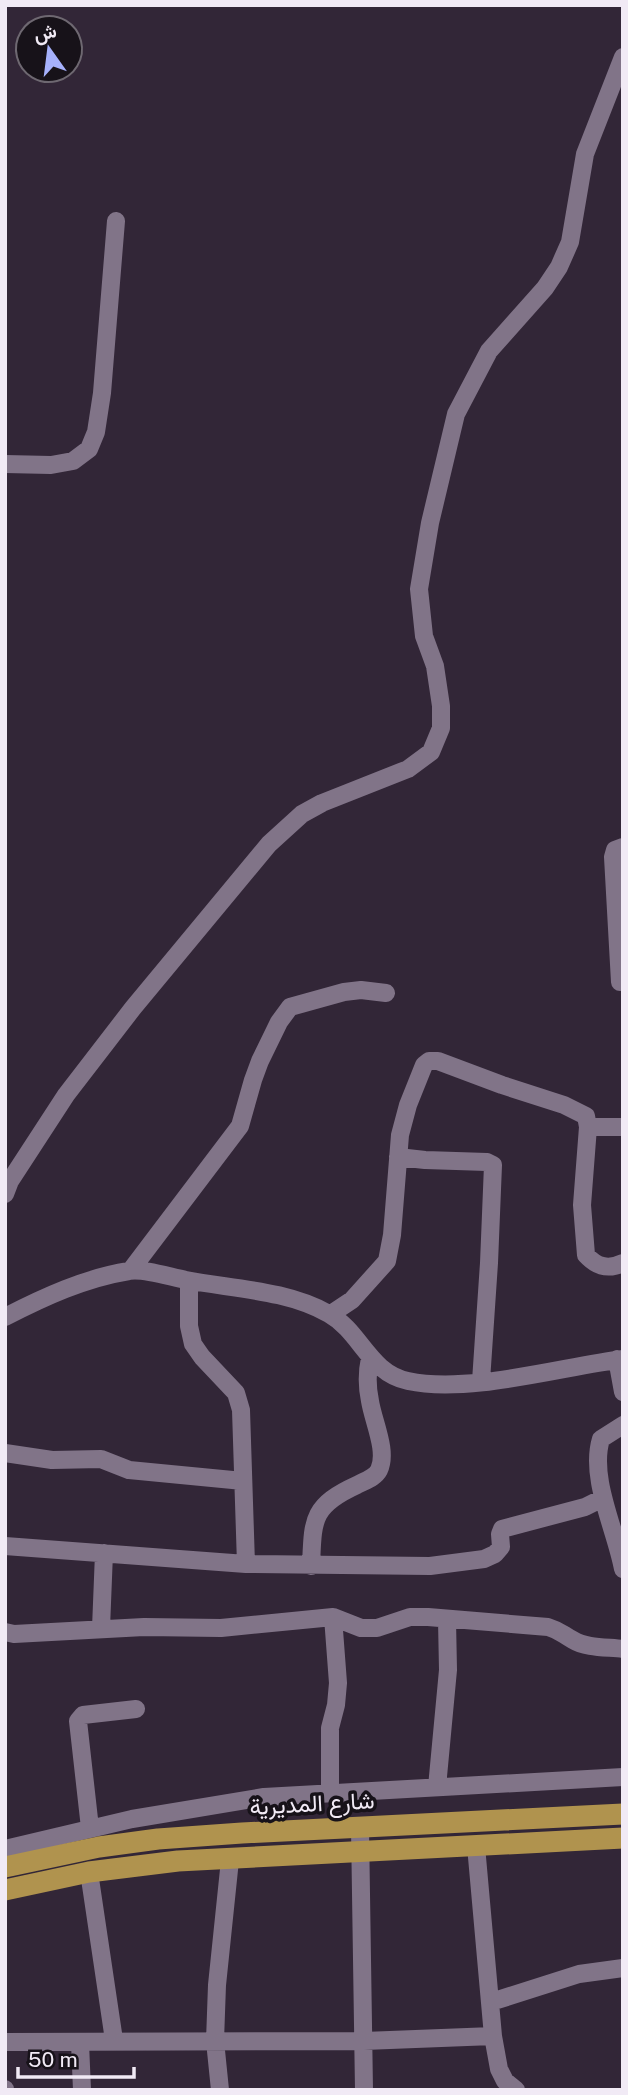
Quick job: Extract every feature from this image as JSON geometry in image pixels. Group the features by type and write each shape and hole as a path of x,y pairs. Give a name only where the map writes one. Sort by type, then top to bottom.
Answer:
{"main road":[{"name":"شارع المديرية","path":"5,1867 99,1847 158,1839 623,1814"},
{"path":"5,1890 89,1872 167,1862 623,1838"}],"street":[{"path":"7,1184 82,1073 269,844 302,814 322,803 408,769 431,752 441,728 441,706 435,666 424,636 419,589 429,523 456,414 489,351 545,288 559,267 570,242 585,154 623,57"},
{"path":"5,464 51,465 73,461 89,449 96,432 102,393 116,221"},
{"path":"620,982 613,857 615,850 623,847"},
{"path":"131,1270 240,1126 256,1070 279,1022 290,1007 344,992 361,990 386,993"},
{"path":"331,1314 352,1300 387,1261 392,1236 400,1135 418,1076 429,1061 438,1060 564,1105 586,1116 589,1127 582,1195 586,1255 596,1265 605,1267 615,1267 623,1263"},
{"path":"589,1127 623,1127"},
{"path":"398,1157 487,1161 493,1165 481,1381"},
{"path":"5,1317 41,1298 131,1270 292,1300 331,1314 347,1327 370,1358 388,1373 405,1381 437,1385 481,1381 620,1359 623,1392"},
{"path":"190,1281 189,1326 193,1343 202,1357 236,1393 241,1410 246,1564"},
{"path":"312,1566 314,1520 324,1504 349,1488 372,1478 380,1467 380,1444 368,1391 370,1358"},
{"path":"623,1425 605,1434 599,1445 598,1465 603,1498 619,1545 623,1569"},
{"path":"5,1453 52,1460 102,1459 129,1470 243,1480"},
{"path":"5,1546 246,1564 430,1566 484,1559 495,1554 500,1547 502,1529 585,1507 603,1498"},
{"path":"101,1628 104,1553"},
{"path":"5,1632 14,1634 101,1628 221,1628 333,1618 361,1628 377,1628 410,1617 548,1627 563,1631 573,1641 623,1649"},
{"path":"330,1793 330,1728 338,1683 333,1618"},
{"path":"437,1787 448,1670 447,1620"},
{"path":"90,1828 78,1721 83,1715 136,1709"},
{"path":"5,1849 90,1828 264,1797 623,1777"},
{"path":"360,1828 364,2090"},
{"path":"476,1846 493,2036 499,2069 505,2081 516,2090"},
{"path":"220,2090 215,2041 217,1985 230,1860"},
{"path":"89,1872 114,2040"},
{"path":"491,2002 579,1974 623,1968"},
{"path":"5,2042 364,2041 493,2036"},
{"path":"80,2043 82,2090"}]}
